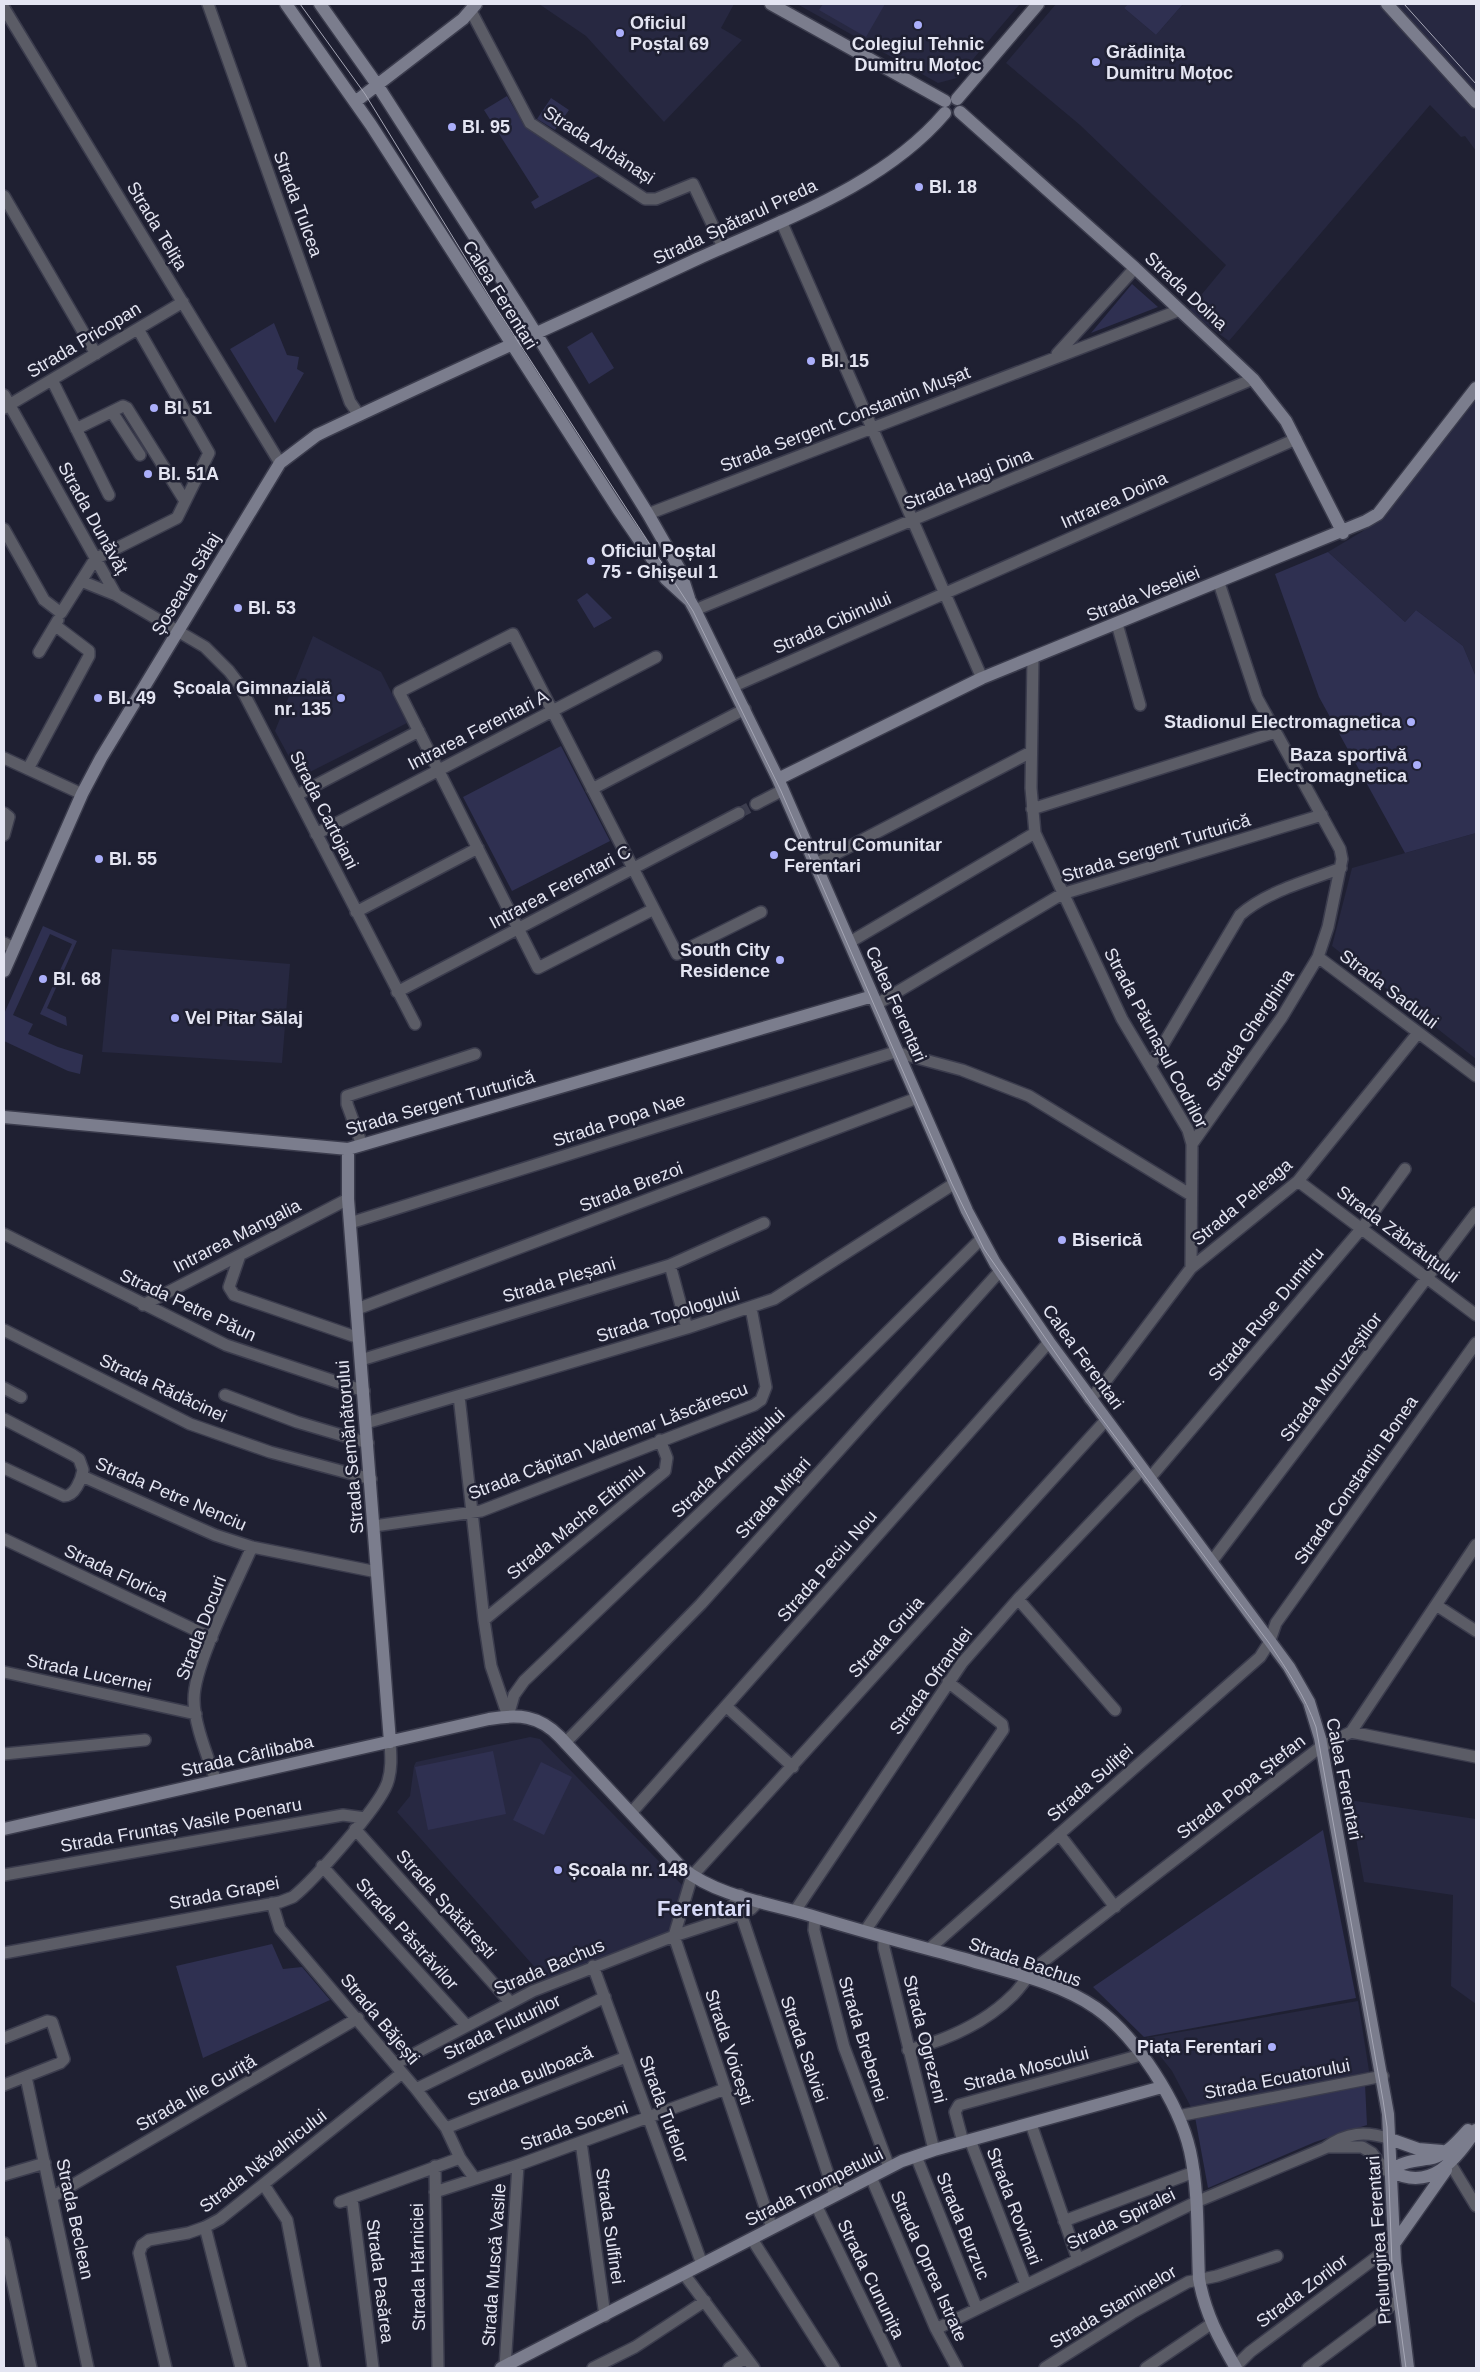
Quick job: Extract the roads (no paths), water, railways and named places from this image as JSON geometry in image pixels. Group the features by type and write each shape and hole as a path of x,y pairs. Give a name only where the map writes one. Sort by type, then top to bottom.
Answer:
{"street":[{"name":"Strada Tulcea","path":"208,4 350,402 359,415"},
{"name":"Calea Ferentari","path":"286,4 355,102 431,218 511,346 666,579 692,605"},
{"name":"Calea Ferentari","path":"320,4 378,86 536,334 648,514 680,570 692,605 734,686 781,785 917,1098 981,1239 1000,1271 1049,1342 1145,1474 1212,1561 1303,1691 1316,1723 1322,1747 1383,2076 1390,2139"},
{"path":"771,4 949,104"},
{"name":"Strada Spătarul Preda","path":"524,340 781,221 879,171 917,141 1038,4"},
{"path":"1387,4 1476,102"},
{"path":"355,102 378,86 473,7"},
{"name":"Strada Arbănași","path":"473,7 492,53 530,122 639,197 656,199 693,184 723,247"},
{"name":"Strada Telița","path":"6,16 280,463"},
{"name":"Strada Doina","path":"949,104 961,103 960,112 1135,268 1253,379 1277,408 1296,439 1343,533"},
{"path":"4,196 96,354"},
{"path":"781,221 982,678"},
{"name":"Strada Sergent Constantin Mușat","path":"1055,357 1135,268"},
{"name":"Strada Pricopan","path":"6,403 52,380 183,302"},
{"name":"Strada Sergent Constantin Mușat","path":"648,514 1180,310"},
{"path":"39,652 95,558 177,518 209,453 138,330"},
{"name":"Șoseaua Sălaj","path":"4,971 9,946 101,758 280,463 317,435 524,340"},
{"name":"Strada Hagi Dina","path":"692,605 913,520 1253,379"},
{"path":"52,380 110,495"},
{"name":"Strada Veseliei","path":"781,785 982,678 1343,533 1378,514 1476,388"},
{"name":"Strada Dunăvăț","path":"6,403 116,594 178,631"},
{"path":"76,429 123,406 127,408 185,501"},
{"path":"112,412 140,454"},
{"name":"Intrarea Doina","path":"945,593 1296,439"},
{"path":"4,529 44,600 61,613"},
{"path":"81,581 116,594"},
{"name":"Strada Sadului","path":"1219,582 1253,689 1340,849 1341,868 1328,927 1318,957 1476,1076"},
{"name":"Strada Cibinului","path":"734,686 945,593"},
{"path":"1117,624 1140,705"},
{"path":"28,769 89,656 89,651 56,626"},
{"name":"Strada Cartojani","path":"178,631 205,647 229,670 247,698 415,1024"},
{"path":"654,909 538,968 399,692 513,634 552,711 633,869 654,909 677,954 761,912"},
{"name":"Intrarea Ferentari A","path":"316,834 656,657"},
{"name":"Strada Păunașul Codrilor","path":"1033,657 1031,752 1034,833 1122,1019 1182,1118 1192,1144 1191,1268"},
{"path":"592,789 745,709"},
{"path":"297,795 419,731"},
{"path":"1032,809 1276,732"},
{"path":"816,864 1031,752"},
{"path":"4,758 82,794"},
{"path":"756,804 781,785"},
{"path":"4,813 9,817 10,821 4,835"},
{"name":"Intrarea Ferentari C","path":"397,992 738,814"},
{"name":"Strada Sergent Turturică","path":"4,1117 348,1149 875,1000 1062,894 1322,815"},
{"path":"850,942 1034,833"},
{"path":"356,912 478,848"},
{"path":"1151,1065 1240,915 1258,902 1273,895 1341,868"},
{"name":"Strada Gherghina","path":"1192,1144 1282,1017 1318,957"},
{"name":"Strada Peleaga","path":"1090,1399 1108,1379 1191,1268 1298,1181 1418,1033"},
{"path":"898,1052 995,1081 1029,1096 1191,1195"},
{"name":"Strada Popa Nae","path":"350,1223 881,1055 898,1052"},
{"path":"362,1145 347,1104 347,1096 475,1054"},
{"name":"Strada Brezoi","path":"357,1309 917,1098"},
{"name":"Strada Semănătorului","path":"348,1149 348,1199 390,1742"},
{"name":"Strada Ruse Dumitru","path":"1145,1474 1362,1228 1405,1169"},
{"name":"Strada Zăbrăuțului","path":"1298,1181 1476,1315"},
{"name":"Strada Topologului","path":"366,1423 750,1308 787,1292 955,1183"},
{"name":"Intrarea Mangalia","path":"143,1305 348,1199"},
{"name":"Strada Moruzeștilor","path":"1212,1561 1476,1213"},
{"name":"Strada Pleșani","path":"361,1360 670,1265 764,1224"},
{"name":"Strada Petre Păun","path":"4,1234 226,1345 364,1392"},
{"name":"Strada Armistițiului","path":"503,1717 514,1695 524,1681 824,1395 981,1239"},
{"path":"240,1255 229,1287 234,1295 359,1338"},
{"path":"670,1265 688,1328"},
{"name":"Strada Mițari","path":"565,1743 712,1592 1000,1271"},
{"name":"Strada Căpitan Valdemar Lăscărescu","path":"374,1526 472,1514 754,1405 765,1394 766,1381 750,1308"},
{"name":"Strada Rădăcinei","path":"4,1330 190,1424 270,1452 371,1479"},
{"name":"Strada Peciu Nou","path":"631,1813 1049,1342"},
{"name":"Strada Constantin Bonea","path":"1269,1641 1276,1623 1476,1343"},
{"path":"4,1388 22,1397"},
{"path":"225,1395 297,1422 368,1443"},
{"path":"459,1396 484,1620 503,1717 525,1716 541,1721 565,1743 692,1876 674,1936"},
{"name":"Strada Petre Nenciu","path":"4,1418 79,1459 82,1464 82,1476 215,1535 252,1547 377,1572"},
{"name":"Strada Gruia","path":"692,1876 1106,1420"},
{"name":"Strada Mache Eftimiu","path":"484,1620 666,1471 667,1458 660,1440"},
{"path":"4,1468 64,1496 69,1496 73,1492 82,1476"},
{"name":"Strada Ofrandei","path":"795,1911 968,1655 1018,1599 1145,1474"},
{"name":"Strada Florica","path":"4,1539 212,1638"},
{"name":"Strada Popa Ștefan","path":"908,2050 945,2038 984,2018 1007,2001 1035,1968 1322,1747 1351,1732 1476,1545"},
{"name":"Strada Docuri","path":"216,1781 196,1714 194,1689 212,1638 252,1547"},
{"path":"1018,1599 1114,1710"},
{"path":"1436,1605 1476,1631"},
{"name":"Strada Suliței","path":"928,1949 1260,1657 1269,1641"},
{"name":"Strada Lucernei","path":"4,1672 196,1714"},
{"path":"865,1931 1003,1730 1002,1724 948,1682"},
{"path":"727,1707 792,1767"},
{"name":"Strada Cârlibaba","path":"4,1829 503,1717"},
{"path":"1351,1732 1476,1757"},
{"path":"4,1754 144,1740"},
{"name":"Strada Grapei","path":"4,1953 272,1903 293,1897 365,1818 387,1784 391,1768 390,1742"},
{"name":"Strada Fruntaș Vasile Poenaru","path":"4,1875 343,1814 365,1818"},
{"name":"Strada Spătărești","path":"355,1829 510,2002"},
{"path":"1059,1834 1115,1907"},
{"name":"Strada Păstrăvilor","path":"322,1866 466,2025"},
{"name":"Strada Bachus","path":"692,1876 711,1886 759,1901 1027,1978 1079,1998 1096,2008 1115,2024 1141,2055 1162,2087 1185,2133 1194,2172 1199,2278 1211,2324 1235,2368"},
{"path":"724,1918 740,1895"},
{"name":"Strada Bachus","path":"399,2068 466,2025 510,2002 594,1966 724,1918 741,1914 751,1909 759,1901"},
{"name":"Strada Băjești","path":"272,1903 275,1918 280,1929 358,2018 416,2089 446,2128 460,2158"},
{"name":"Strada Salviei","path":"741,1914 835,2195"},
{"name":"Strada Brebenei","path":"815,1917 817,1939 844,2047 888,2167"},
{"name":"Strada Voicești","path":"674,1936 772,2228"},
{"name":"Strada Ogrezeni","path":"884,1937 884,1948 934,2150"},
{"name":"Strada Tufelor","path":"594,1966 702,2264"},
{"name":"Strada Fluturilor","path":"416,2089 605,1997"},
{"name":"Strada Ilie Guriță","path":"52,2197 358,2018"},
{"path":"4,2038 46,2022 52,2022 64,2059 60,2063 4,2085"},
{"name":"Strada Moscului","path":"966,2141 955,2112 959,2106 1141,2055"},
{"name":"Strada Bulboacă","path":"446,2128 626,2057"},
{"name":"Strada Năvalnicului","path":"166,2368 140,2256 142,2245 149,2240 205,2227 220,2219 264,2185 399,2068"},
{"name":"Strada Ecuatorului","path":"1178,2116 1383,2076"},
{"name":"Strada Beclean","path":"26,2077 88,2368"},
{"name":"Strada Trompetului","path":"503,2368 888,2167 934,2150 1162,2087"},
{"name":"Strada Soceni","path":"435,2192 518,2165 725,2089"},
{"path":"1391,2171 1406,2163 1436,2157 1476,2121"},
{"path":"1031,2124 1078,2260"},
{"path":"1391,2171 1420,2178 1435,2174 1450,2163 1472,2141 1476,2130"},
{"name":"Strada Spiralei","path":"936,2329 1196,2202 1325,2148 1345,2137 1360,2133 1390,2139"},
{"path":"1390,2139 1418,2149 1444,2151"},
{"name":"Prelungirea Ferentari","path":"1390,2139 1394,2244 1408,2368"},
{"name":"Strada Rovinari","path":"966,2141 1026,2285"},
{"name":"Strada Sulfinei","path":"581,2142 605,2316"},
{"name":"Strada Spiralei","path":"1325,2148 1362,2147 1372,2153 1385,2170 1391,2171"},
{"name":"Strada Burzuc","path":"916,2156 977,2309"},
{"path":"460,2158 475,2179"},
{"name":"Strada Pasărea","path":"340,2202 460,2158"},
{"path":"4,2175 45,2163"},
{"path":"1450,2163 1476,2206"},
{"path":"1394,2244 1450,2163"},
{"name":"Strada Muscă Vasile","path":"503,2368 518,2165"},
{"name":"Strada Hărniciei","path":"435,2166 438,2368"},
{"path":"1064,2221 1194,2172"},
{"name":"Strada Oprea Istrate","path":"871,2177 936,2329 956,2368"},
{"path":"264,2185 287,2220 315,2368"},
{"name":"Strada Pasărea","path":"352,2198 374,2368"},
{"name":"Strada Cununița","path":"816,2205 895,2368"},
{"path":"205,2227 241,2368"},
{"path":"752,2238 834,2368"},
{"path":"4,2243 30,2368"},
{"name":"Strada Zorilor","path":"1235,2368 1250,2352 1394,2244"},
{"name":"Strada Staminelor","path":"1045,2368 1140,2308 1181,2286 1199,2278 1217,2276 1277,2256"},
{"path":"684,2274 754,2368"},
{"path":"1308,2368 1399,2300"},
{"path":"593,2368 635,2347 705,2302"},
{"path":"1146,2368 1211,2324"},
{"path":"729,2368 746,2358"}],"tunnel":[{"path":"739,813 756,804"}],"tram line":[{"path":"300,4 365,94 497,309 693,611 781,791 952,1184 984,1249 1090,1403 1269,1643 1307,1705 1316,1727 1383,2100 1387,2127 1392,2265 1406,2368"},
{"path":"1404,4 1476,84"}],"place":[{"name":"Colegiul Tehnic Dumitru Moțoc","path":"918,25"},
{"name":"Oficiul Poștal 69","path":"620,33"},
{"name":"Grădinița Dumitru Moțoc","path":"1096,62"},
{"name":"Bl. 95","path":"452,127"},
{"name":"Bl. 18","path":"919,187"},
{"name":"Bl. 15","path":"811,361"},
{"name":"Bl. 51","path":"154,408"},
{"name":"Bl. 51A","path":"148,474"},
{"name":"Oficiul Poștal 75 - Ghișeul 1","path":"591,561"},
{"name":"Bl. 53","path":"238,608"},
{"name":"Bl. 49","path":"98,698"},
{"name":"Școala Gimnazială nr. 135","path":"341,698"},
{"name":"Stadionul Electromagnetica","path":"1411,722"},
{"name":"Baza sportivă Electromagnetica","path":"1417,765"},
{"name":"Centrul Comunitar Ferentari","path":"774,855"},
{"name":"Bl. 55","path":"99,859"},
{"name":"South City Residence","path":"780,960"},
{"name":"Bl. 68","path":"43,979"},
{"name":"Vel Pitar Sălaj","path":"175,1018"},
{"name":"Biserică","path":"1062,1240"},
{"name":"Școala nr. 148","path":"558,1870"},
{"name":"Piața Ferentari","path":"1272,2047"}],"district":[{"name":"Ferentari","path":"704,1908"}]}
